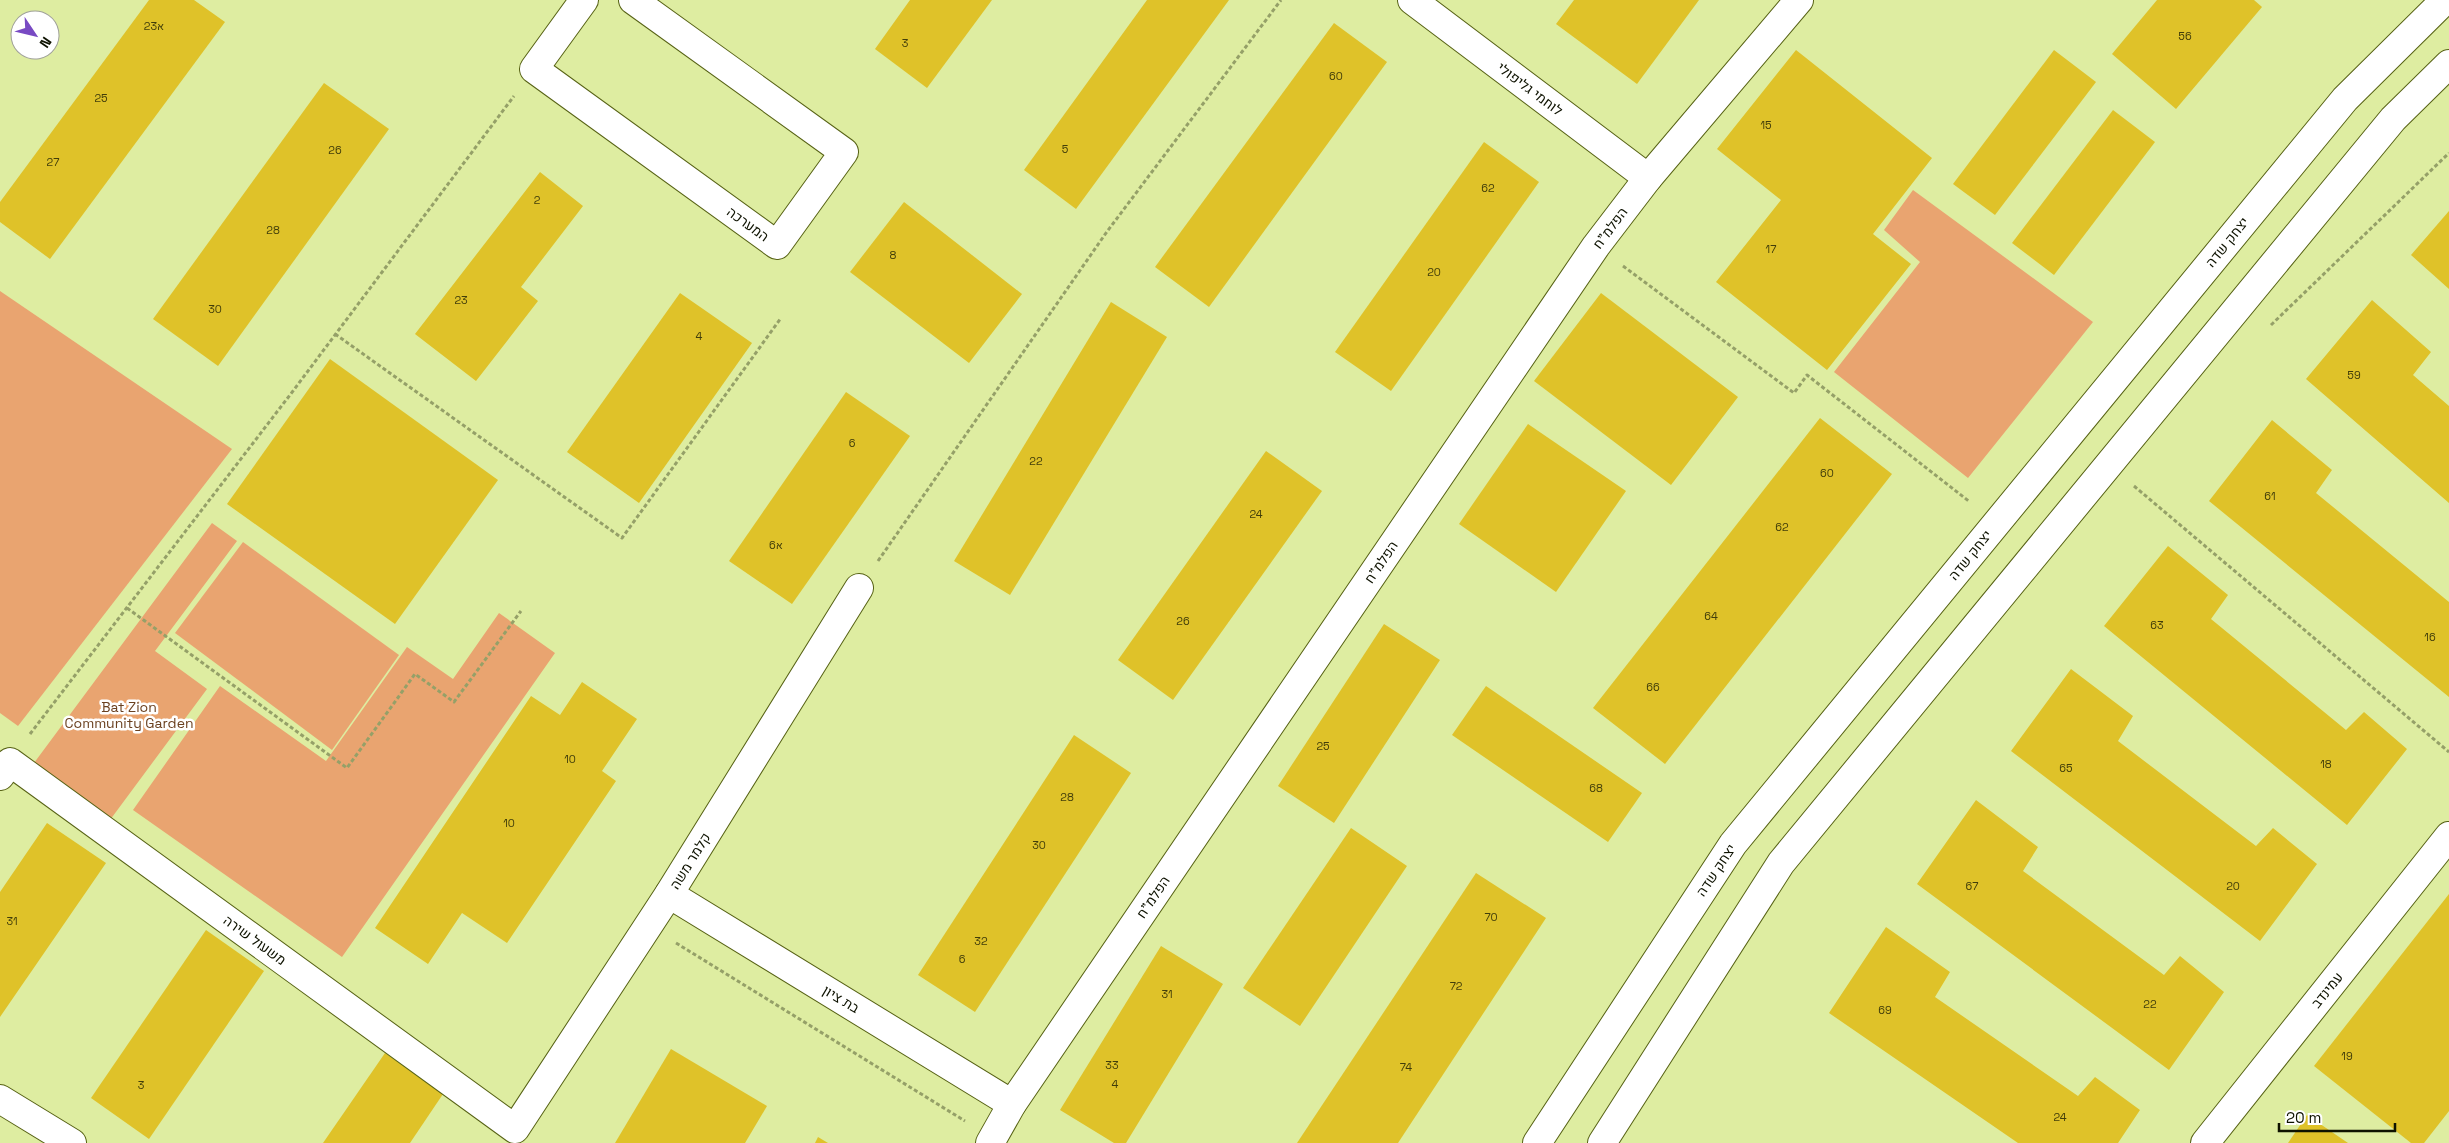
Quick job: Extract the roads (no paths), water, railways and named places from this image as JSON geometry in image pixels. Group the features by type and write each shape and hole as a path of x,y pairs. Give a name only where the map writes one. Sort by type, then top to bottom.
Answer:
{"street":[{"name":"המערכה","path":"584,0 534,69 777,245 844,152 633,0"},
{"name":"לוחמי גליפולי","path":"1412,0 1648,178"},
{"name":"הפלמ\"ח","path":"991,1141 1012,1104 1596,246 1648,178 1799,0"},
{"name":"יצחק שדה","path":"1537,1143 1733,844 2345,99 2446,0"},
{"path":"1602,1143 1782,863 2393,119 2449,64"},
{"name":"קלמר משה","path":"515,1129 669,894 859,588"},
{"name":"משעול שירה","path":"0,776 10,762 515,1129"},
{"name":"עמינדב","path":"2205,1143 2449,836"},
{"name":"בת ציון","path":"669,894 1012,1104"},
{"path":"0,1099 72,1143"}],"park label":[{"name":"Bat Zion Community Garden","path":"129,716"}]}
